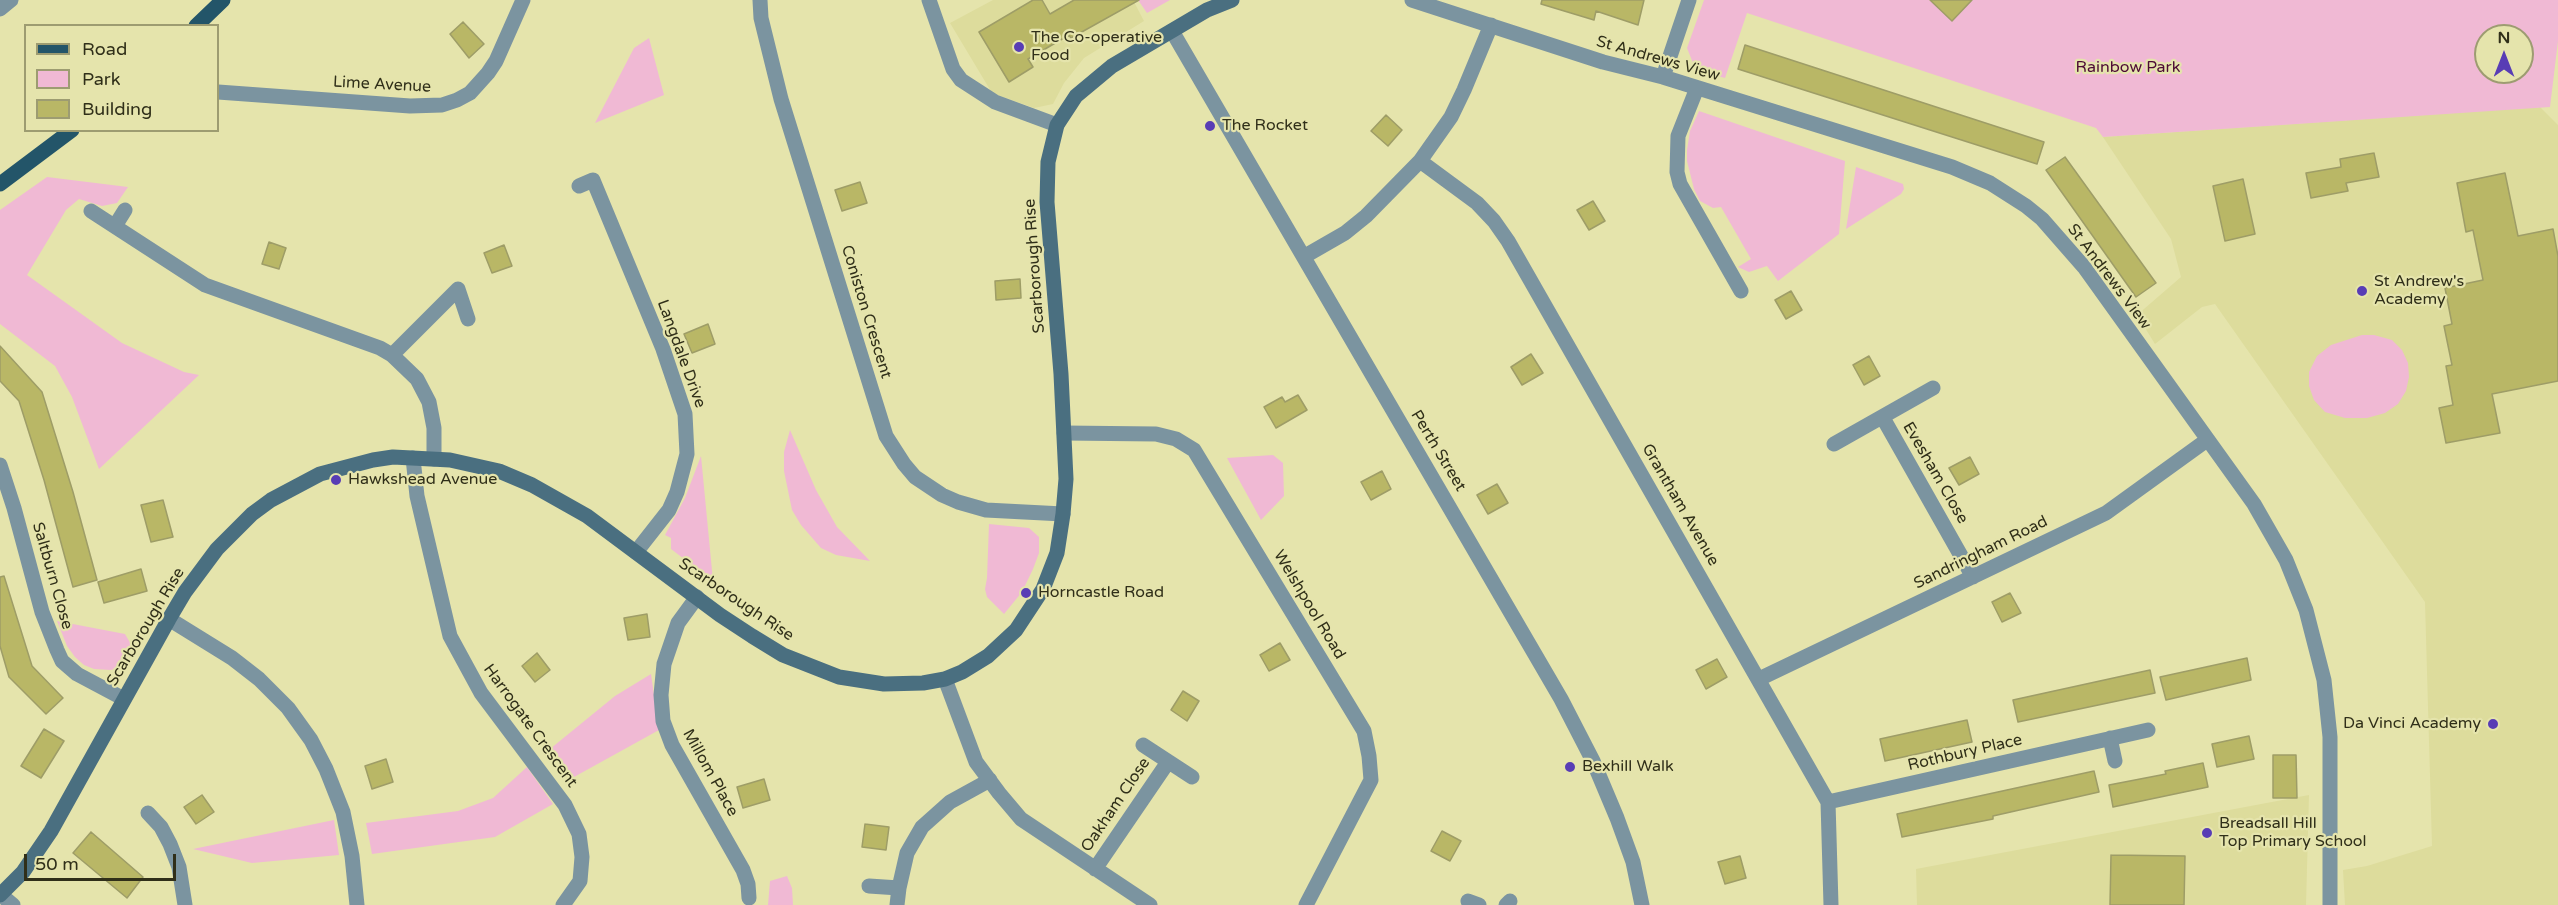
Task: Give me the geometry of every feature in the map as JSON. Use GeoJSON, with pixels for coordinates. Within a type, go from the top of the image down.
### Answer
{"type":"FeatureCollection","features":[{"type":"Feature","properties":{"kind":"main road"},"geometry":{"type":"LineString","coordinates":[[198,24],[223,0]]}},
{"type":"Feature","properties":{"kind":"main road"},"geometry":{"type":"LineString","coordinates":[[0,184],[69,132]]}},
{"type":"Feature","properties":{"kind":"street"},"geometry":{"type":"LineString","coordinates":[[0,9],[11,0]]}},
{"type":"Feature","properties":{"kind":"street","name":"Lime Avenue"},"geometry":{"type":"LineString","coordinates":[[219,92],[410,106],[449,103],[470,93],[488,73],[496,61],[523,0]]}},
{"type":"Feature","properties":{"kind":"street","name":"Coniston Crescent"},"geometry":{"type":"LineString","coordinates":[[760,0],[761,18],[781,99],[886,436],[915,477],[950,498],[986,510],[1064,514]]}},
{"type":"Feature","properties":{"kind":"street"},"geometry":{"type":"LineString","coordinates":[[929,0],[953,69],[961,80],[995,102],[1057,125]]}},
{"type":"Feature","properties":{"kind":"street","name":"Scarborough Rise"},"geometry":{"type":"LineString","coordinates":[[0,895],[22,872],[51,831],[169,619],[185,592],[217,549],[252,514],[271,500],[320,474],[373,460],[393,457],[434,459],[499,471],[532,485],[587,516],[720,615],[783,655],[839,677],[864,683],[905,685],[945,679],[976,665],[1016,630],[1035,604],[1053,567],[1064,514],[1066,479],[1064,433],[1047,202],[1048,162],[1057,125],[1076,96],[1112,66],[1207,10],[1232,0]]}},
{"type":"Feature","properties":{"kind":"street","name":"St Andrews View"},"geometry":{"type":"LineString","coordinates":[[1412,0],[1603,62],[1662,77],[1952,167],[1989,183],[2042,219],[2084,267],[2254,504],[2286,560],[2306,610],[2324,680],[2330,737],[2330,905]]}},
{"type":"Feature","properties":{"kind":"street"},"geometry":{"type":"LineString","coordinates":[[1662,77],[1689,0]]}},
{"type":"Feature","properties":{"kind":"street"},"geometry":{"type":"LineString","coordinates":[[1305,256],[1346,233],[1420,161],[1450,117],[1491,25]]}},
{"type":"Feature","properties":{"kind":"street","name":"Perth Street"},"geometry":{"type":"LineString","coordinates":[[1172,31],[1561,699],[1593,761],[1617,818],[1633,862],[1642,905]]}},
{"type":"Feature","properties":{"kind":"street"},"geometry":{"type":"LineString","coordinates":[[1696,88],[1678,136],[1677,172],[1680,184],[1741,291]]}},
{"type":"Feature","properties":{"kind":"street","name":"Grantham Avenue"},"geometry":{"type":"LineString","coordinates":[[1420,161],[1477,203],[1508,241],[1760,679],[1828,802],[1831,905]]}},
{"type":"Feature","properties":{"kind":"street","name":"Langdale Drive"},"geometry":{"type":"LineString","coordinates":[[579,186],[593,180],[663,349],[685,414],[687,454],[677,492],[669,510],[636,552]]}},
{"type":"Feature","properties":{"kind":"street"},"geometry":{"type":"LineString","coordinates":[[115,226],[124,210]]}},
{"type":"Feature","properties":{"kind":"street"},"geometry":{"type":"LineString","coordinates":[[91,211],[205,285],[235,298],[380,348],[392,355],[417,380],[429,402],[434,428],[434,459]]}},
{"type":"Feature","properties":{"kind":"street"},"geometry":{"type":"LineString","coordinates":[[392,355],[458,289],[468,319]]}},
{"type":"Feature","properties":{"kind":"street"},"geometry":{"type":"LineString","coordinates":[[1834,444],[1932,388]]}},
{"type":"Feature","properties":{"kind":"street","name":"Evesham Close"},"geometry":{"type":"LineString","coordinates":[[1883,418],[1973,577]]}},
{"type":"Feature","properties":{"kind":"street","name":"Welshpool Road"},"geometry":{"type":"LineString","coordinates":[[1064,433],[1156,434],[1176,439],[1194,450],[1364,731],[1370,756],[1371,780],[1306,905]]}},
{"type":"Feature","properties":{"kind":"street","name":"Sandringham Road"},"geometry":{"type":"LineString","coordinates":[[1760,679],[2106,513],[2207,440]]}},
{"type":"Feature","properties":{"kind":"street","name":"Harrogate Crescent"},"geometry":{"type":"LineString","coordinates":[[413,458],[417,496],[430,559],[450,636],[481,693],[565,805],[579,834],[582,857],[580,881],[563,905]]}},
{"type":"Feature","properties":{"kind":"street","name":"Saltburn Close"},"geometry":{"type":"LineString","coordinates":[[0,465],[42,612],[62,661],[77,674],[124,699]]}},
{"type":"Feature","properties":{"kind":"street","name":"Millom Place"},"geometry":{"type":"LineString","coordinates":[[697,597],[678,624],[664,664],[661,695],[663,721],[672,745],[743,870],[749,898]]}},
{"type":"Feature","properties":{"kind":"street"},"geometry":{"type":"LineString","coordinates":[[169,619],[232,658],[254,675],[288,708],[311,740],[326,769],[343,812],[352,856],[357,905]]}},
{"type":"Feature","properties":{"kind":"street"},"geometry":{"type":"LineString","coordinates":[[945,679],[976,762],[1021,819],[1150,905]]}},
{"type":"Feature","properties":{"kind":"street","name":"Rothbury Place"},"geometry":{"type":"LineString","coordinates":[[1828,802],[2148,730]]}},
{"type":"Feature","properties":{"kind":"street"},"geometry":{"type":"LineString","coordinates":[[2110,738],[2115,761]]}},
{"type":"Feature","properties":{"kind":"street","name":"Oakham Close"},"geometry":{"type":"LineString","coordinates":[[1143,746],[1191,777]]}},
{"type":"Feature","properties":{"kind":"street","name":"Oakham Close"},"geometry":{"type":"LineString","coordinates":[[1095,869],[1168,762]]}},
{"type":"Feature","properties":{"kind":"street"},"geometry":{"type":"LineString","coordinates":[[897,905],[898,888],[908,853],[922,827],[950,802],[990,780]]}},
{"type":"Feature","properties":{"kind":"street"},"geometry":{"type":"LineString","coordinates":[[148,813],[161,827],[170,844],[179,867],[185,892],[185,905]]}},
{"type":"Feature","properties":{"kind":"street"},"geometry":{"type":"LineString","coordinates":[[869,886],[898,888]]}},
{"type":"Feature","properties":{"kind":"street"},"geometry":{"type":"LineString","coordinates":[[0,895],[13,905]]}},
{"type":"Feature","properties":{"kind":"shaded area"},"geometry":{"type":"Polygon","coordinates":[[[993,0],[1133,0],[1144,21],[1084,58],[1064,83],[1053,104],[1034,108],[992,93],[950,23],[993,0]]]}},
{"type":"Feature","properties":{"kind":"shaded area","name":"St Andrew's Academy"},"geometry":{"type":"Polygon","coordinates":[[[2540,107],[2558,125],[2558,905],[2345,905],[2343,870],[2367,866],[2432,846],[2425,602],[2215,304],[2202,307],[2155,344],[2137,315],[2181,277],[2171,239],[2103,137],[2540,107]]]}},
{"type":"Feature","properties":{"kind":"shaded area","name":"Breadsall Hill Top Primary School"},"geometry":{"type":"Polygon","coordinates":[[[2309,795],[2306,905],[1917,905],[1916,869],[2309,795]]]}},
{"type":"Feature","properties":{"kind":"green space"},"geometry":{"type":"Polygon","coordinates":[[[1138,0],[1170,0],[1147,13],[1138,0]]]}},
{"type":"Feature","properties":{"kind":"green space","name":"Rainbow Park"},"geometry":{"type":"Polygon","coordinates":[[[1704,0],[2558,0],[2558,41],[2550,107],[2103,137],[2096,128],[1747,13],[1725,78],[1706,73],[1693,63],[1687,48],[1704,0]]]}},
{"type":"Feature","properties":{"kind":"green space"},"geometry":{"type":"Polygon","coordinates":[[[649,38],[664,95],[595,123],[634,48],[649,38]]]}},
{"type":"Feature","properties":{"kind":"green space"},"geometry":{"type":"Polygon","coordinates":[[[1699,111],[1845,161],[1839,234],[1778,281],[1767,266],[1749,272],[1738,267],[1751,259],[1721,207],[1713,208],[1700,201],[1694,189],[1687,161],[1687,150],[1690,131],[1699,111]]]}},
{"type":"Feature","properties":{"kind":"green space"},"geometry":{"type":"Polygon","coordinates":[[[1856,167],[1903,184],[1904,189],[1901,194],[1846,229],[1856,167]]]}},
{"type":"Feature","properties":{"kind":"green space"},"geometry":{"type":"Polygon","coordinates":[[[47,177],[128,187],[117,203],[102,206],[79,199],[66,210],[27,275],[122,343],[184,372],[199,375],[99,469],[72,397],[55,366],[0,324],[0,210],[47,177]]]}},
{"type":"Feature","properties":{"kind":"green space"},"geometry":{"type":"Polygon","coordinates":[[[2362,335],[2374,335],[2392,340],[2402,350],[2408,363],[2409,377],[2406,391],[2398,404],[2385,413],[2367,418],[2345,418],[2325,412],[2314,400],[2309,386],[2309,372],[2317,356],[2331,345],[2362,335]]]}},
{"type":"Feature","properties":{"kind":"green space"},"geometry":{"type":"Polygon","coordinates":[[[790,430],[816,490],[837,527],[870,561],[836,555],[821,548],[801,525],[792,510],[784,471],[784,452],[790,430]]]}},
{"type":"Feature","properties":{"kind":"green space"},"geometry":{"type":"Polygon","coordinates":[[[1273,455],[1283,463],[1284,496],[1261,520],[1227,458],[1273,455]]]}},
{"type":"Feature","properties":{"kind":"green space"},"geometry":{"type":"Polygon","coordinates":[[[701,456],[713,581],[671,549],[671,538],[665,535],[685,498],[701,456]]]}},
{"type":"Feature","properties":{"kind":"green space"},"geometry":{"type":"Polygon","coordinates":[[[989,524],[1029,528],[1039,537],[1039,553],[1033,569],[1022,592],[1004,614],[987,597],[985,589],[989,524]]]}},
{"type":"Feature","properties":{"kind":"green space"},"geometry":{"type":"Polygon","coordinates":[[[57,621],[125,634],[132,646],[125,665],[111,670],[94,669],[84,665],[67,646],[57,621]]]}},
{"type":"Feature","properties":{"kind":"green space"},"geometry":{"type":"Polygon","coordinates":[[[651,674],[659,730],[574,777],[550,749],[615,696],[651,674]]]}},
{"type":"Feature","properties":{"kind":"green space"},"geometry":{"type":"Polygon","coordinates":[[[527,767],[553,804],[495,837],[372,854],[366,823],[458,811],[493,798],[527,767]]]}},
{"type":"Feature","properties":{"kind":"green space"},"geometry":{"type":"Polygon","coordinates":[[[334,820],[339,855],[252,863],[193,849],[334,820]]]}},
{"type":"Feature","properties":{"kind":"green space"},"geometry":{"type":"Polygon","coordinates":[[[787,876],[792,888],[793,905],[768,905],[770,881],[787,876]]]}},
{"type":"Feature","properties":{"kind":"building","name":"The Co-operative Food"},"geometry":{"type":"Polygon","coordinates":[[[1033,0],[1042,0],[1050,14],[1074,0],[1139,0],[1071,38],[1069,35],[1028,59],[1033,67],[1009,82],[979,32],[1033,0]]]}},
{"type":"Feature","properties":{"kind":"building"},"geometry":{"type":"Polygon","coordinates":[[[1542,0],[1644,0],[1638,25],[1596,11],[1594,20],[1541,4],[1542,0]]]}},
{"type":"Feature","properties":{"kind":"building"},"geometry":{"type":"Polygon","coordinates":[[[1930,0],[1972,0],[1952,21],[1930,0]]]}},
{"type":"Feature","properties":{"kind":"building"},"geometry":{"type":"Polygon","coordinates":[[[463,22],[484,44],[469,58],[450,34],[463,22]]]}},
{"type":"Feature","properties":{"kind":"building"},"geometry":{"type":"Polygon","coordinates":[[[1745,45],[2044,142],[2037,164],[1738,69],[1745,45]]]}},
{"type":"Feature","properties":{"kind":"building"},"geometry":{"type":"Polygon","coordinates":[[[1386,115],[1402,130],[1388,146],[1371,131],[1386,115]]]}},
{"type":"Feature","properties":{"kind":"building"},"geometry":{"type":"Polygon","coordinates":[[[2374,153],[2379,177],[2346,183],[2348,191],[2311,198],[2306,173],[2341,167],[2340,159],[2374,153]]]}},
{"type":"Feature","properties":{"kind":"building"},"geometry":{"type":"Polygon","coordinates":[[[2065,157],[2156,283],[2136,297],[2046,170],[2065,157]]]}},
{"type":"Feature","properties":{"kind":"building"},"geometry":{"type":"Polygon","coordinates":[[[2505,173],[2518,236],[2553,229],[2558,256],[2558,381],[2492,394],[2500,433],[2446,443],[2439,408],[2453,405],[2446,366],[2452,365],[2444,326],[2452,324],[2445,288],[2483,280],[2473,230],[2466,232],[2457,183],[2505,173]]]}},
{"type":"Feature","properties":{"kind":"building"},"geometry":{"type":"Polygon","coordinates":[[[2243,179],[2255,234],[2225,241],[2213,186],[2243,179]]]}},
{"type":"Feature","properties":{"kind":"building"},"geometry":{"type":"Polygon","coordinates":[[[860,182],[867,203],[842,211],[835,190],[860,182]]]}},
{"type":"Feature","properties":{"kind":"building"},"geometry":{"type":"Polygon","coordinates":[[[1593,201],[1605,221],[1589,230],[1577,210],[1593,201]]]}},
{"type":"Feature","properties":{"kind":"building"},"geometry":{"type":"Polygon","coordinates":[[[269,242],[286,248],[279,269],[262,264],[269,242]]]}},
{"type":"Feature","properties":{"kind":"building"},"geometry":{"type":"Polygon","coordinates":[[[504,245],[512,266],[492,273],[484,253],[504,245]]]}},
{"type":"Feature","properties":{"kind":"building"},"geometry":{"type":"Polygon","coordinates":[[[1020,279],[1021,298],[996,300],[995,281],[1020,279]]]}},
{"type":"Feature","properties":{"kind":"building"},"geometry":{"type":"Polygon","coordinates":[[[1791,291],[1802,310],[1786,319],[1775,300],[1791,291]]]}},
{"type":"Feature","properties":{"kind":"building"},"geometry":{"type":"Polygon","coordinates":[[[708,324],[715,344],[692,353],[684,334],[708,324]]]}},
{"type":"Feature","properties":{"kind":"building"},"geometry":{"type":"Polygon","coordinates":[[[0,346],[42,392],[97,580],[73,587],[44,480],[19,401],[0,381],[0,346]]]}},
{"type":"Feature","properties":{"kind":"building"},"geometry":{"type":"Polygon","coordinates":[[[1531,354],[1543,373],[1522,385],[1511,367],[1531,354]]]}},
{"type":"Feature","properties":{"kind":"building"},"geometry":{"type":"Polygon","coordinates":[[[1869,356],[1880,376],[1864,385],[1853,365],[1869,356]]]}},
{"type":"Feature","properties":{"kind":"building"},"geometry":{"type":"Polygon","coordinates":[[[1298,395],[1307,410],[1276,428],[1264,407],[1282,397],[1285,402],[1298,395]]]}},
{"type":"Feature","properties":{"kind":"building"},"geometry":{"type":"Polygon","coordinates":[[[1970,457],[1979,474],[1959,485],[1949,468],[1970,457]]]}},
{"type":"Feature","properties":{"kind":"building"},"geometry":{"type":"Polygon","coordinates":[[[1382,471],[1391,489],[1371,500],[1361,482],[1382,471]]]}},
{"type":"Feature","properties":{"kind":"building"},"geometry":{"type":"Polygon","coordinates":[[[1497,484],[1508,503],[1488,514],[1477,495],[1497,484]]]}},
{"type":"Feature","properties":{"kind":"building"},"geometry":{"type":"Polygon","coordinates":[[[163,500],[173,537],[151,542],[141,505],[163,500]]]}},
{"type":"Feature","properties":{"kind":"building"},"geometry":{"type":"Polygon","coordinates":[[[141,569],[147,591],[104,603],[98,582],[141,569]]]}},
{"type":"Feature","properties":{"kind":"building"},"geometry":{"type":"Polygon","coordinates":[[[4,576],[32,666],[63,698],[46,714],[9,677],[0,646],[0,577],[4,576]]]}},
{"type":"Feature","properties":{"kind":"building"},"geometry":{"type":"Polygon","coordinates":[[[2010,593],[2021,613],[2002,622],[1992,602],[2010,593]]]}},
{"type":"Feature","properties":{"kind":"building"},"geometry":{"type":"Polygon","coordinates":[[[647,614],[650,637],[628,640],[624,618],[647,614]]]}},
{"type":"Feature","properties":{"kind":"building"},"geometry":{"type":"Polygon","coordinates":[[[1280,643],[1290,660],[1269,671],[1260,655],[1280,643]]]}},
{"type":"Feature","properties":{"kind":"building"},"geometry":{"type":"Polygon","coordinates":[[[537,653],[550,670],[535,682],[522,666],[537,653]]]}},
{"type":"Feature","properties":{"kind":"building"},"geometry":{"type":"Polygon","coordinates":[[[2247,658],[2251,680],[2166,700],[2160,677],[2247,658]]]}},
{"type":"Feature","properties":{"kind":"building"},"geometry":{"type":"Polygon","coordinates":[[[1717,659],[1727,677],[1706,689],[1696,670],[1717,659]]]}},
{"type":"Feature","properties":{"kind":"building"},"geometry":{"type":"Polygon","coordinates":[[[2150,670],[2155,693],[2018,722],[2013,700],[2150,670]]]}},
{"type":"Feature","properties":{"kind":"building"},"geometry":{"type":"Polygon","coordinates":[[[1183,691],[1199,701],[1187,721],[1171,710],[1183,691]]]}},
{"type":"Feature","properties":{"kind":"building"},"geometry":{"type":"Polygon","coordinates":[[[1967,720],[1972,742],[1885,761],[1880,739],[1967,720]]]}},
{"type":"Feature","properties":{"kind":"building"},"geometry":{"type":"Polygon","coordinates":[[[44,729],[64,741],[41,778],[21,766],[44,729]]]}},
{"type":"Feature","properties":{"kind":"building"},"geometry":{"type":"Polygon","coordinates":[[[2249,736],[2254,759],[2217,767],[2212,744],[2249,736]]]}},
{"type":"Feature","properties":{"kind":"building"},"geometry":{"type":"Polygon","coordinates":[[[2273,755],[2296,755],[2297,798],[2273,798],[2273,755]]]}},
{"type":"Feature","properties":{"kind":"building"},"geometry":{"type":"Polygon","coordinates":[[[386,759],[393,782],[372,789],[365,766],[386,759]]]}},
{"type":"Feature","properties":{"kind":"building"},"geometry":{"type":"Polygon","coordinates":[[[2203,763],[2208,787],[2113,807],[2109,785],[2166,774],[2165,771],[2203,763]]]}},
{"type":"Feature","properties":{"kind":"building"},"geometry":{"type":"Polygon","coordinates":[[[2094,771],[2099,792],[1993,816],[1993,819],[1902,837],[1897,814],[2094,771]]]}},
{"type":"Feature","properties":{"kind":"building"},"geometry":{"type":"Polygon","coordinates":[[[764,779],[770,800],[743,808],[737,787],[764,779]]]}},
{"type":"Feature","properties":{"kind":"building"},"geometry":{"type":"Polygon","coordinates":[[[202,795],[214,812],[196,824],[184,807],[202,795]]]}},
{"type":"Feature","properties":{"kind":"building"},"geometry":{"type":"Polygon","coordinates":[[[865,824],[889,827],[886,850],[862,847],[865,824]]]}},
{"type":"Feature","properties":{"kind":"building"},"geometry":{"type":"Polygon","coordinates":[[[1442,831],[1461,841],[1450,861],[1431,851],[1442,831]]]}},
{"type":"Feature","properties":{"kind":"building"},"geometry":{"type":"Polygon","coordinates":[[[91,832],[143,877],[127,898],[73,853],[91,832]]]}},
{"type":"Feature","properties":{"kind":"building"},"geometry":{"type":"Polygon","coordinates":[[[2111,855],[2185,856],[2184,905],[2110,905],[2111,855]]]}},
{"type":"Feature","properties":{"kind":"building"},"geometry":{"type":"Polygon","coordinates":[[[1740,856],[1746,878],[1725,884],[1718,862],[1740,856]]]}},
{"type":"Feature","properties":{"kind":"place","name":"The Co-operative Food"},"geometry":{"type":"Point","coordinates":[1019,47]}},
{"type":"Feature","properties":{"kind":"place","name":"The Rocket"},"geometry":{"type":"Point","coordinates":[1210,126]}},
{"type":"Feature","properties":{"kind":"place","name":"St Andrew's Academy"},"geometry":{"type":"Point","coordinates":[2362,291]}},
{"type":"Feature","properties":{"kind":"place","name":"Hawkshead Avenue"},"geometry":{"type":"Point","coordinates":[336,480]}},
{"type":"Feature","properties":{"kind":"place","name":"Horncastle Road"},"geometry":{"type":"Point","coordinates":[1026,593]}},
{"type":"Feature","properties":{"kind":"place","name":"Da Vinci Academy"},"geometry":{"type":"Point","coordinates":[2493,724]}},
{"type":"Feature","properties":{"kind":"place","name":"Bexhill Walk"},"geometry":{"type":"Point","coordinates":[1570,767]}},
{"type":"Feature","properties":{"kind":"place","name":"Breadsall Hill Top Primary School"},"geometry":{"type":"Point","coordinates":[2207,833]}}]}
